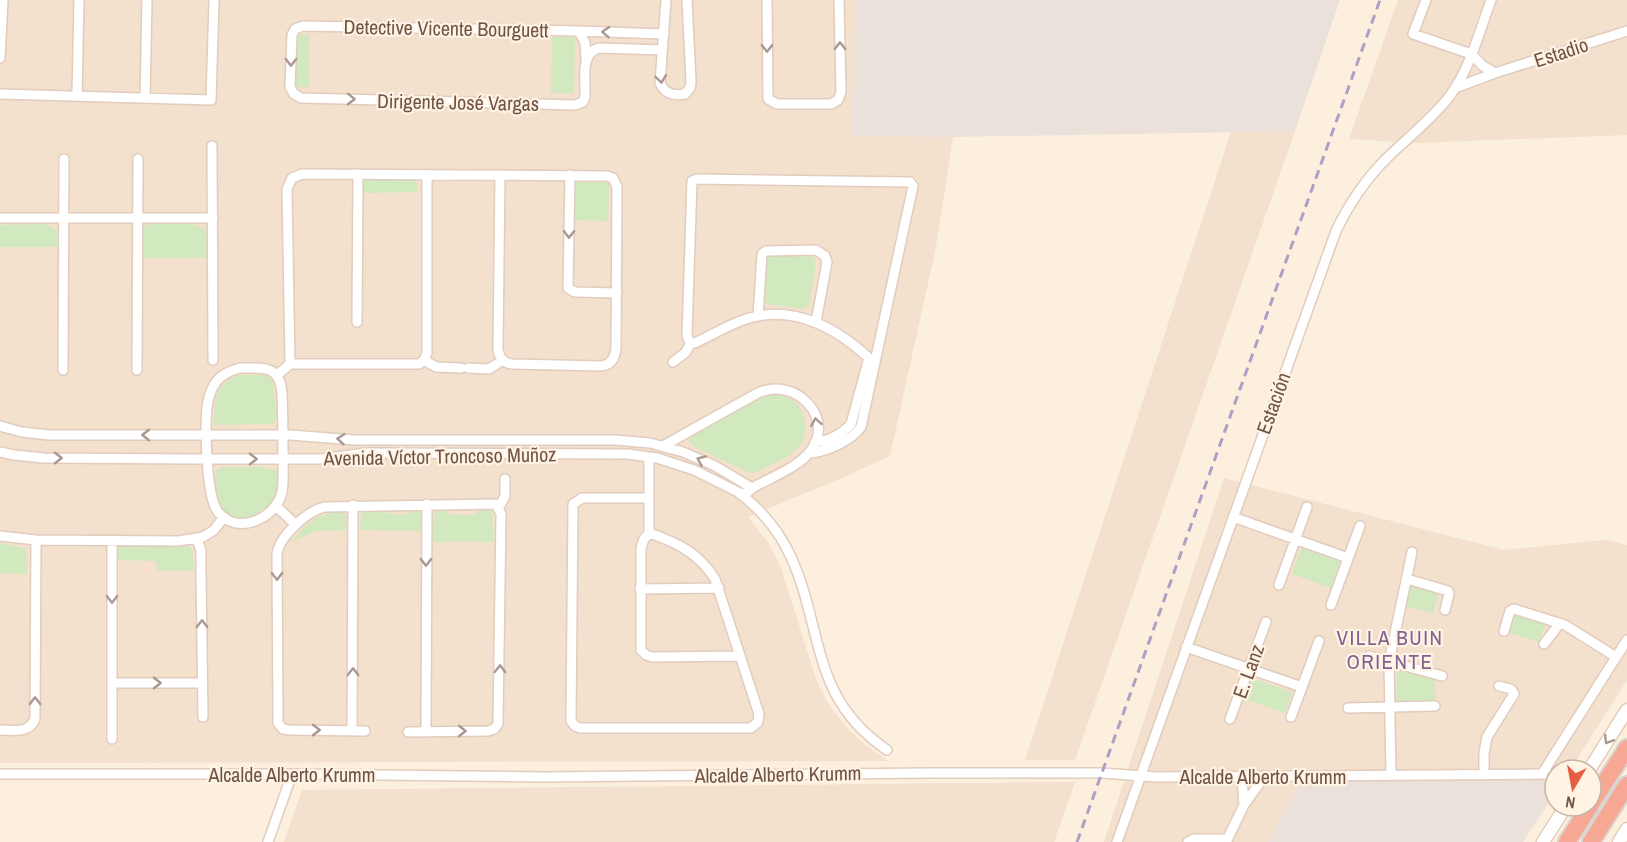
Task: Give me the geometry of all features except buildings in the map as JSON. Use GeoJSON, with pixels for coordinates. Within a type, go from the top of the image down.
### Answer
{"type":"FeatureCollection","features":[{"type":"Feature","properties":{"kind":"highway"},"geometry":{"type":"LineString","coordinates":[[1603,786],[1627,748]]}},
{"type":"Feature","properties":{"kind":"highway"},"geometry":{"type":"LineString","coordinates":[[1591,842],[1627,785]]}},
{"type":"Feature","properties":{"kind":"highway"},"geometry":{"type":"LineString","coordinates":[[1567,842],[1583,818]]}},
{"type":"Feature","properties":{"kind":"main road"},"geometry":{"type":"LineString","coordinates":[[1597,758],[1627,710]]}},
{"type":"Feature","properties":{"kind":"main road"},"geometry":{"type":"LineString","coordinates":[[1543,842],[1558,818]]}},
{"type":"Feature","properties":{"kind":"main road"},"geometry":{"type":"LineString","coordinates":[[1619,842],[1627,829]]}},
{"type":"Feature","properties":{"kind":"street"},"geometry":{"type":"LineString","coordinates":[[0,58],[3,0]]}},
{"type":"Feature","properties":{"kind":"street"},"geometry":{"type":"LineString","coordinates":[[77,96],[79,0]]}},
{"type":"Feature","properties":{"kind":"street"},"geometry":{"type":"LineString","coordinates":[[145,98],[147,0]]}},
{"type":"Feature","properties":{"kind":"street"},"geometry":{"type":"LineString","coordinates":[[0,94],[211,100],[214,0]]}},
{"type":"Feature","properties":{"kind":"street"},"geometry":{"type":"LineString","coordinates":[[666,0],[660,71],[661,86],[671,94],[684,94],[690,88],[687,0]]}},
{"type":"Feature","properties":{"kind":"street"},"geometry":{"type":"LineString","coordinates":[[767,0],[768,96],[770,101],[777,104],[831,104],[838,100],[841,92],[839,0]]}},
{"type":"Feature","properties":{"kind":"street"},"geometry":{"type":"LineString","coordinates":[[1426,0],[1413,34],[1471,54],[1483,66],[1495,73]]}},
{"type":"Feature","properties":{"kind":"street","name":"Estación"},"geometry":{"type":"LineString","coordinates":[[1117,842],[1323,265],[1342,219],[1361,188],[1378,168],[1441,106],[1455,88],[1471,54],[1491,0]]}},
{"type":"Feature","properties":{"kind":"street","name":"Detective Vicente Bourguett"},"geometry":{"type":"LineString","coordinates":[[294,94],[290,87],[291,39],[293,32],[300,27],[579,30],[664,34]]}},
{"type":"Feature","properties":{"kind":"street","name":"Dirigente José Vargas"},"geometry":{"type":"LineString","coordinates":[[294,94],[301,98],[575,105],[583,102],[585,97],[585,44],[579,30]]}},
{"type":"Feature","properties":{"kind":"street","name":"Estadio"},"geometry":{"type":"LineString","coordinates":[[1455,88],[1627,31]]}},
{"type":"Feature","properties":{"kind":"street","name":"Dirigente José Vargas"},"geometry":{"type":"LineString","coordinates":[[586,62],[591,51],[600,48],[662,50]]}},
{"type":"Feature","properties":{"kind":"street"},"geometry":{"type":"LineString","coordinates":[[212,146],[213,360]]}},
{"type":"Feature","properties":{"kind":"street"},"geometry":{"type":"LineString","coordinates":[[63,369],[64,159]]}},
{"type":"Feature","properties":{"kind":"street"},"geometry":{"type":"LineString","coordinates":[[137,370],[138,159]]}},
{"type":"Feature","properties":{"kind":"street"},"geometry":{"type":"LineString","coordinates":[[290,364],[288,185],[292,178],[302,174],[358,174],[427,175],[500,175],[608,176],[615,180],[617,184],[616,354],[608,364],[601,366],[512,364],[503,360],[498,350],[500,175]]}},
{"type":"Feature","properties":{"kind":"street"},"geometry":{"type":"LineString","coordinates":[[357,322],[358,174]]}},
{"type":"Feature","properties":{"kind":"street"},"geometry":{"type":"LineString","coordinates":[[277,375],[290,364],[419,364],[424,360],[427,353],[427,175]]}},
{"type":"Feature","properties":{"kind":"street"},"geometry":{"type":"LineString","coordinates":[[570,176],[568,288],[575,292],[617,293]]}},
{"type":"Feature","properties":{"kind":"street"},"geometry":{"type":"LineString","coordinates":[[691,343],[687,335],[690,185],[694,179],[909,181],[913,186],[872,361],[861,427],[855,435],[827,449],[809,453]]}},
{"type":"Feature","properties":{"kind":"street"},"geometry":{"type":"LineString","coordinates":[[0,218],[213,218]]}},
{"type":"Feature","properties":{"kind":"street"},"geometry":{"type":"LineString","coordinates":[[758,316],[762,254],[766,250],[816,250],[825,256],[827,262],[816,322]]}},
{"type":"Feature","properties":{"kind":"street"},"geometry":{"type":"LineString","coordinates":[[691,343],[758,316],[790,316],[816,322],[843,336],[872,361]]}},
{"type":"Feature","properties":{"kind":"street"},"geometry":{"type":"LineString","coordinates":[[673,362],[685,353],[691,343]]}},
{"type":"Feature","properties":{"kind":"street"},"geometry":{"type":"LineString","coordinates":[[424,360],[436,367],[489,369],[503,360]]}},
{"type":"Feature","properties":{"kind":"street"},"geometry":{"type":"LineString","coordinates":[[815,442],[824,441],[845,430],[851,424],[872,361]]}},
{"type":"Feature","properties":{"kind":"street"},"geometry":{"type":"LineString","coordinates":[[240,368],[268,369],[277,375],[282,387],[282,492],[276,506],[265,518],[242,523],[224,518],[212,501],[207,435],[207,406],[211,392],[219,378],[240,368]]}},
{"type":"Feature","properties":{"kind":"street"},"geometry":{"type":"LineString","coordinates":[[663,447],[766,390],[778,388],[798,394],[813,410],[818,425],[815,442],[809,453],[748,492],[739,493]]}},
{"type":"Feature","properties":{"kind":"street","name":"Avenida Víctor Troncoso Muñoz"},"geometry":{"type":"LineString","coordinates":[[0,426],[22,432],[49,435],[283,435],[354,440],[634,441],[663,447],[715,466],[752,488]]}},
{"type":"Feature","properties":{"kind":"street"},"geometry":{"type":"LineString","coordinates":[[596,440],[601,446],[597,453]]}},
{"type":"Feature","properties":{"kind":"street","name":"Avenida Víctor Troncoso Muñoz"},"geometry":{"type":"LineString","coordinates":[[0,452],[44,458],[208,459],[321,459],[366,453],[597,453],[649,457],[694,470],[739,493],[771,523],[790,556],[799,579],[820,660],[837,698],[862,730],[886,750]]}},
{"type":"Feature","properties":{"kind":"street"},"geometry":{"type":"LineString","coordinates":[[649,457],[649,533],[641,548],[640,646],[646,655],[652,657],[739,656]]}},
{"type":"Feature","properties":{"kind":"street"},"geometry":{"type":"LineString","coordinates":[[499,507],[505,496],[505,479]]}},
{"type":"Feature","properties":{"kind":"street"},"geometry":{"type":"LineString","coordinates":[[649,498],[582,498],[573,504],[570,717],[573,724],[580,728],[751,728],[758,722],[759,714],[719,588],[710,570],[694,554],[677,544],[649,533]]}},
{"type":"Feature","properties":{"kind":"street"},"geometry":{"type":"LineString","coordinates":[[365,731],[286,730],[279,725],[277,720],[277,549],[280,542],[311,512],[319,508],[353,505],[492,503],[499,507],[501,514],[499,721],[494,729],[488,731],[408,732]]}},
{"type":"Feature","properties":{"kind":"street"},"geometry":{"type":"LineString","coordinates":[[426,504],[426,731]]}},
{"type":"Feature","properties":{"kind":"street"},"geometry":{"type":"LineString","coordinates":[[352,730],[353,505]]}},
{"type":"Feature","properties":{"kind":"street"},"geometry":{"type":"LineString","coordinates":[[276,506],[297,525]]}},
{"type":"Feature","properties":{"kind":"street"},"geometry":{"type":"LineString","coordinates":[[1279,585],[1307,507]]}},
{"type":"Feature","properties":{"kind":"street"},"geometry":{"type":"LineString","coordinates":[[1233,517],[1348,558]]}},
{"type":"Feature","properties":{"kind":"street"},"geometry":{"type":"LineString","coordinates":[[0,536],[36,540],[178,541],[197,539],[214,530],[224,518]]}},
{"type":"Feature","properties":{"kind":"street"},"geometry":{"type":"LineString","coordinates":[[1331,605],[1360,526]]}},
{"type":"Feature","properties":{"kind":"street"},"geometry":{"type":"LineString","coordinates":[[197,539],[201,551],[203,717]]}},
{"type":"Feature","properties":{"kind":"street"},"geometry":{"type":"LineString","coordinates":[[0,730],[26,729],[32,726],[35,719],[36,540]]}},
{"type":"Feature","properties":{"kind":"street"},"geometry":{"type":"LineString","coordinates":[[112,540],[112,739]]}},
{"type":"Feature","properties":{"kind":"street"},"geometry":{"type":"LineString","coordinates":[[1391,775],[1389,662],[1412,552]]}},
{"type":"Feature","properties":{"kind":"street"},"geometry":{"type":"LineString","coordinates":[[1407,579],[1448,591],[1445,610]]}},
{"type":"Feature","properties":{"kind":"street"},"geometry":{"type":"LineString","coordinates":[[640,589],[719,588]]}},
{"type":"Feature","properties":{"kind":"street"},"geometry":{"type":"LineString","coordinates":[[1504,631],[1512,609],[1560,623],[1616,657]]}},
{"type":"Feature","properties":{"kind":"street","name":"E. Lanz"},"geometry":{"type":"LineString","coordinates":[[1230,719],[1266,622]]}},
{"type":"Feature","properties":{"kind":"street"},"geometry":{"type":"LineString","coordinates":[[1544,644],[1560,623]]}},
{"type":"Feature","properties":{"kind":"street"},"geometry":{"type":"LineString","coordinates":[[1542,774],[1627,640]]}},
{"type":"Feature","properties":{"kind":"street"},"geometry":{"type":"LineString","coordinates":[[1291,717],[1319,641]]}},
{"type":"Feature","properties":{"kind":"street"},"geometry":{"type":"LineString","coordinates":[[1186,647],[1302,687]]}},
{"type":"Feature","properties":{"kind":"street"},"geometry":{"type":"LineString","coordinates":[[1369,656],[1442,676]]}},
{"type":"Feature","properties":{"kind":"street"},"geometry":{"type":"LineString","coordinates":[[112,683],[202,683]]}},
{"type":"Feature","properties":{"kind":"street"},"geometry":{"type":"LineString","coordinates":[[1484,775],[1487,737],[1514,694],[1511,690],[1499,686]]}},
{"type":"Feature","properties":{"kind":"street"},"geometry":{"type":"LineString","coordinates":[[1348,708],[1435,706]]}},
{"type":"Feature","properties":{"kind":"street","name":"Alcalde Alberto Krumm"},"geometry":{"type":"LineString","coordinates":[[0,774],[544,777],[1102,773],[1156,777],[1264,777],[1542,774]]}},
{"type":"Feature","properties":{"kind":"street"},"geometry":{"type":"LineString","coordinates":[[268,842],[292,774]]}},
{"type":"Feature","properties":{"kind":"street"},"geometry":{"type":"LineString","coordinates":[[1242,777],[1244,805]]}},
{"type":"Feature","properties":{"kind":"street"},"geometry":{"type":"LineString","coordinates":[[1188,842],[1194,839],[1227,840],[1244,805],[1264,777]]}},
{"type":"Feature","properties":{"kind":"shaded area"},"geometry":{"type":"Polygon","coordinates":[[[0,0],[856,0],[851,136],[953,137],[936,247],[890,456],[748,517],[768,542],[780,565],[817,682],[829,705],[847,728],[864,744],[888,761],[0,763],[0,0]]]}},
{"type":"Feature","properties":{"kind":"shaded area"},"geometry":{"type":"Polygon","coordinates":[[[856,0],[1340,0],[1295,131],[953,137],[851,136],[856,0]]]}},
{"type":"Feature","properties":{"kind":"shaded area"},"geometry":{"type":"Polygon","coordinates":[[[1398,0],[1627,0],[1627,135],[1416,143],[1349,139],[1398,0]]]}},
{"type":"Feature","properties":{"kind":"shaded area"},"geometry":{"type":"Polygon","coordinates":[[[1295,131],[1075,760],[1025,760],[1231,132],[1295,131]]]}},
{"type":"Feature","properties":{"kind":"shaded area"},"geometry":{"type":"Polygon","coordinates":[[[1224,478],[1504,550],[1604,540],[1627,545],[1627,680],[1578,758],[1543,758],[1543,781],[1302,780],[1268,842],[1104,842],[1224,478]]]}},
{"type":"Feature","properties":{"kind":"shaded area"},"geometry":{"type":"Polygon","coordinates":[[[1302,780],[1543,781],[1543,811],[1523,842],[1268,842],[1302,780]]]}},
{"type":"Feature","properties":{"kind":"shaded area"},"geometry":{"type":"Polygon","coordinates":[[[1075,782],[1054,842],[284,842],[302,790],[1075,782]]]}},
{"type":"Feature","properties":{"kind":"green space"},"geometry":{"type":"Polygon","coordinates":[[[297,34],[310,35],[309,87],[296,87],[297,34]]]}},
{"type":"Feature","properties":{"kind":"green space"},"geometry":{"type":"Polygon","coordinates":[[[552,37],[575,37],[574,93],[551,93],[552,37]]]}},
{"type":"Feature","properties":{"kind":"green space"},"geometry":{"type":"Polygon","coordinates":[[[416,179],[417,192],[363,193],[363,180],[416,179]]]}},
{"type":"Feature","properties":{"kind":"green space"},"geometry":{"type":"Polygon","coordinates":[[[575,179],[604,180],[609,185],[608,221],[574,220],[575,179]]]}},
{"type":"Feature","properties":{"kind":"green space"},"geometry":{"type":"Polygon","coordinates":[[[41,224],[51,226],[57,231],[57,247],[0,247],[0,225],[41,224]]]}},
{"type":"Feature","properties":{"kind":"green space"},"geometry":{"type":"Polygon","coordinates":[[[187,224],[206,230],[207,258],[144,258],[143,229],[145,225],[187,224]]]}},
{"type":"Feature","properties":{"kind":"green space"},"geometry":{"type":"Polygon","coordinates":[[[769,254],[812,255],[816,263],[810,302],[805,309],[766,304],[762,298],[764,258],[769,254]]]}},
{"type":"Feature","properties":{"kind":"green space"},"geometry":{"type":"Polygon","coordinates":[[[238,375],[270,377],[273,382],[277,418],[273,424],[214,425],[217,395],[224,384],[238,375]]]}},
{"type":"Feature","properties":{"kind":"green space"},"geometry":{"type":"Polygon","coordinates":[[[773,394],[786,397],[798,405],[806,427],[802,443],[783,459],[754,473],[747,472],[693,446],[689,441],[689,437],[694,433],[761,397],[773,394]]]}},
{"type":"Feature","properties":{"kind":"green space"},"geometry":{"type":"Polygon","coordinates":[[[222,467],[262,467],[277,471],[276,493],[270,505],[250,517],[235,518],[229,515],[220,506],[216,491],[216,470],[222,467]]]}},
{"type":"Feature","properties":{"kind":"green space"},"geometry":{"type":"Polygon","coordinates":[[[416,510],[421,514],[421,531],[360,530],[361,514],[367,511],[400,515],[416,510]]]}},
{"type":"Feature","properties":{"kind":"green space"},"geometry":{"type":"Polygon","coordinates":[[[446,510],[449,514],[476,515],[477,510],[492,510],[494,542],[432,542],[434,514],[446,510]]]}},
{"type":"Feature","properties":{"kind":"green space"},"geometry":{"type":"Polygon","coordinates":[[[336,512],[343,513],[346,517],[346,530],[316,531],[291,542],[316,519],[336,512]]]}},
{"type":"Feature","properties":{"kind":"green space"},"geometry":{"type":"Polygon","coordinates":[[[0,543],[26,548],[27,574],[0,574],[0,543]]]}},
{"type":"Feature","properties":{"kind":"green space"},"geometry":{"type":"Polygon","coordinates":[[[121,545],[187,546],[192,549],[194,571],[158,571],[156,561],[117,560],[117,548],[121,545]]]}},
{"type":"Feature","properties":{"kind":"green space"},"geometry":{"type":"Polygon","coordinates":[[[1301,548],[1340,561],[1331,588],[1292,574],[1301,548]]]}},
{"type":"Feature","properties":{"kind":"green space"},"geometry":{"type":"Polygon","coordinates":[[[1411,584],[1439,592],[1433,613],[1405,606],[1411,584]]]}},
{"type":"Feature","properties":{"kind":"green space"},"geometry":{"type":"Polygon","coordinates":[[[1514,615],[1545,624],[1539,642],[1508,632],[1514,615]]]}},
{"type":"Feature","properties":{"kind":"green space"},"geometry":{"type":"Polygon","coordinates":[[[1397,668],[1435,679],[1436,701],[1396,702],[1397,668]]]}},
{"type":"Feature","properties":{"kind":"green space"},"geometry":{"type":"Polygon","coordinates":[[[1251,678],[1292,692],[1285,713],[1244,699],[1251,678]]]}},
{"type":"Feature","properties":{"kind":"railway"},"geometry":{"type":"LineString","coordinates":[[1077,842],[1380,0]]}},
{"type":"Feature","properties":{"kind":"district","name":"VILLA BUIN ORIENTE"},"geometry":{"type":"Point","coordinates":[1390,649]}}]}
